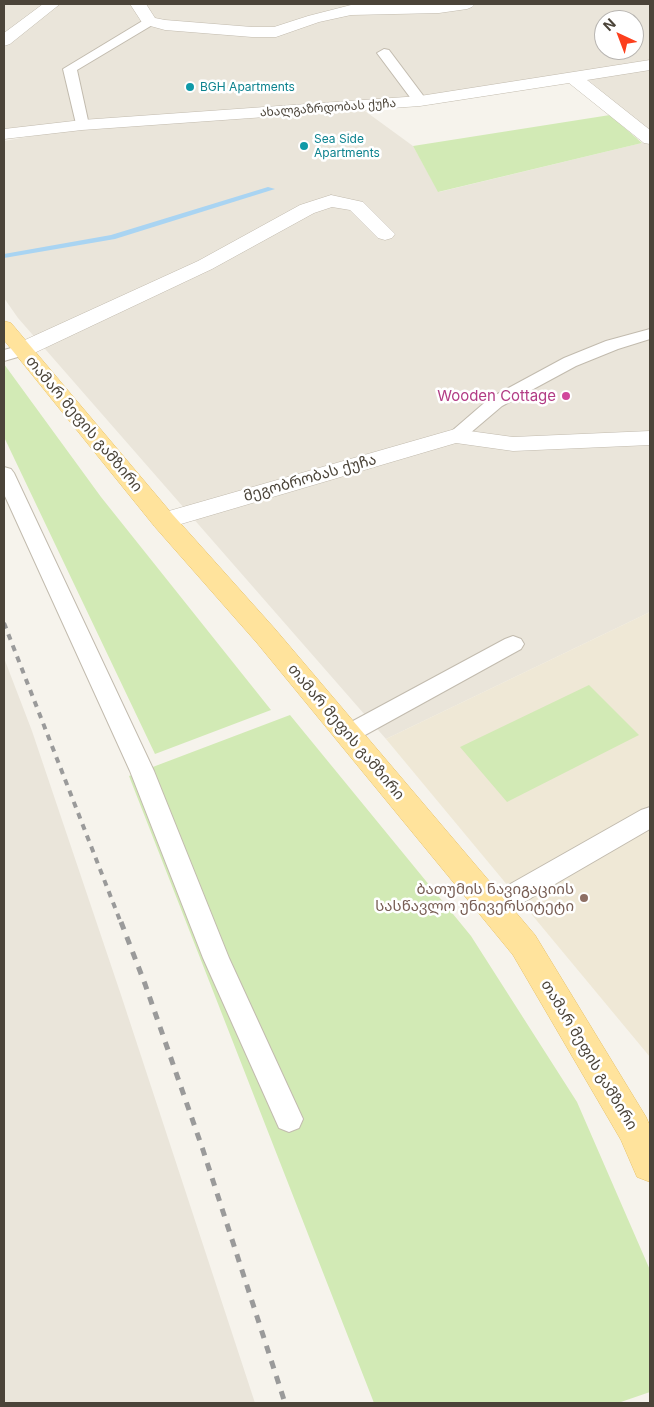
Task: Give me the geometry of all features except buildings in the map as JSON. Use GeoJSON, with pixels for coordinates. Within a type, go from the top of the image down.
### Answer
{"type":"FeatureCollection","features":[{"type":"Feature","properties":{"kind":"main road","name":"თამარ მეფის გამზირი"},"geometry":{"type":"LineString","coordinates":[[4,327],[13,353],[266,636],[491,908],[524,945],[634,1129],[650,1165]]}},
{"type":"Feature","properties":{"kind":"street"},"geometry":{"type":"LineString","coordinates":[[4,41],[52,4]]}},
{"type":"Feature","properties":{"kind":"street"},"geometry":{"type":"LineString","coordinates":[[138,4],[149,21],[165,26],[252,32],[276,32],[314,18],[351,10],[439,8],[468,4]]}},
{"type":"Feature","properties":{"kind":"street","name":"ახალგაზრდობას ქუჩა"},"geometry":{"type":"LineString","coordinates":[[4,134],[82,125],[420,101],[650,65]]}},
{"type":"Feature","properties":{"kind":"street"},"geometry":{"type":"LineString","coordinates":[[574,78],[650,139]]}},
{"type":"Feature","properties":{"kind":"street"},"geometry":{"type":"LineString","coordinates":[[13,353],[205,265],[307,209],[331,201],[356,206],[386,234]]}},
{"type":"Feature","properties":{"kind":"street","name":"მეგობრობას ქუჩა"},"geometry":{"type":"LineString","coordinates":[[164,521],[455,436],[513,444],[650,438]]}},
{"type":"Feature","properties":{"kind":"lane"},"geometry":{"type":"LineString","coordinates":[[82,125],[70,68],[149,21]]}},
{"type":"Feature","properties":{"kind":"lane"},"geometry":{"type":"LineString","coordinates":[[384,53],[420,101]]}},
{"type":"Feature","properties":{"kind":"lane","name":"მეგობრობას ქუჩა"},"geometry":{"type":"LineString","coordinates":[[455,436],[496,402],[570,362],[612,345],[650,334]]}},
{"type":"Feature","properties":{"kind":"lane"},"geometry":{"type":"LineString","coordinates":[[4,473],[142,771],[216,958],[288,1118]]}},
{"type":"Feature","properties":{"kind":"lane"},"geometry":{"type":"LineString","coordinates":[[348,734],[513,644]]}},
{"type":"Feature","properties":{"kind":"lane"},"geometry":{"type":"LineString","coordinates":[[491,908],[650,817]]}},
{"type":"Feature","properties":{"kind":"shaded area"},"geometry":{"type":"Polygon","coordinates":[[[4,4],[650,4],[650,60],[390,103],[11,128],[4,131],[4,4]]]}},
{"type":"Feature","properties":{"kind":"shaded area"},"geometry":{"type":"Polygon","coordinates":[[[650,68],[650,133],[587,79],[650,68]]]}},
{"type":"Feature","properties":{"kind":"shaded area"},"geometry":{"type":"Polygon","coordinates":[[[365,111],[413,146],[439,192],[650,141],[650,612],[386,739],[18,318],[4,298],[4,141],[73,129],[365,111]]]}},
{"type":"Feature","properties":{"kind":"shaded area","name":"ბათუმის ნავიგაციის სასწავლო უნივერსიტეტი"},"geometry":{"type":"Polygon","coordinates":[[[650,612],[650,1057],[386,739],[650,612]]]}},
{"type":"Feature","properties":{"kind":"shaded area"},"geometry":{"type":"Polygon","coordinates":[[[4,658],[32,731],[121,995],[255,1403],[4,1403],[4,658]]]}},
{"type":"Feature","properties":{"kind":"green space"},"geometry":{"type":"Polygon","coordinates":[[[610,115],[642,143],[438,192],[413,146],[610,115]]]}},
{"type":"Feature","properties":{"kind":"green space"},"geometry":{"type":"Polygon","coordinates":[[[4,364],[101,497],[271,710],[155,754],[4,437],[4,364]]]}},
{"type":"Feature","properties":{"kind":"green space"},"geometry":{"type":"Polygon","coordinates":[[[589,685],[639,735],[507,802],[460,747],[589,685]]]}},
{"type":"Feature","properties":{"kind":"green space"},"geometry":{"type":"Polygon","coordinates":[[[290,715],[471,936],[577,1102],[650,1270],[650,1392],[618,1403],[374,1403],[129,776],[290,715]]]}},
{"type":"Feature","properties":{"kind":"waterway"},"geometry":{"type":"LineString","coordinates":[[4,256],[112,237],[271,189]]}},
{"type":"Feature","properties":{"kind":"railway"},"geometry":{"type":"LineString","coordinates":[[4,623],[121,923]]}},
{"type":"Feature","properties":{"kind":"railway"},"geometry":{"type":"LineString","coordinates":[[121,922],[145,984],[203,1150],[285,1403]]}},
{"type":"Feature","properties":{"kind":"place","name":"BGH Apartments"},"geometry":{"type":"Point","coordinates":[190,87]}},
{"type":"Feature","properties":{"kind":"place","name":"Sea Side Apartments"},"geometry":{"type":"Point","coordinates":[304,146]}},
{"type":"Feature","properties":{"kind":"place","name":"Wooden Cottage"},"geometry":{"type":"Point","coordinates":[566,396]}},
{"type":"Feature","properties":{"kind":"place","name":"ბათუმის ნავიგაციის სასწავლო უნივერსიტეტი"},"geometry":{"type":"Point","coordinates":[584,898]}}]}
